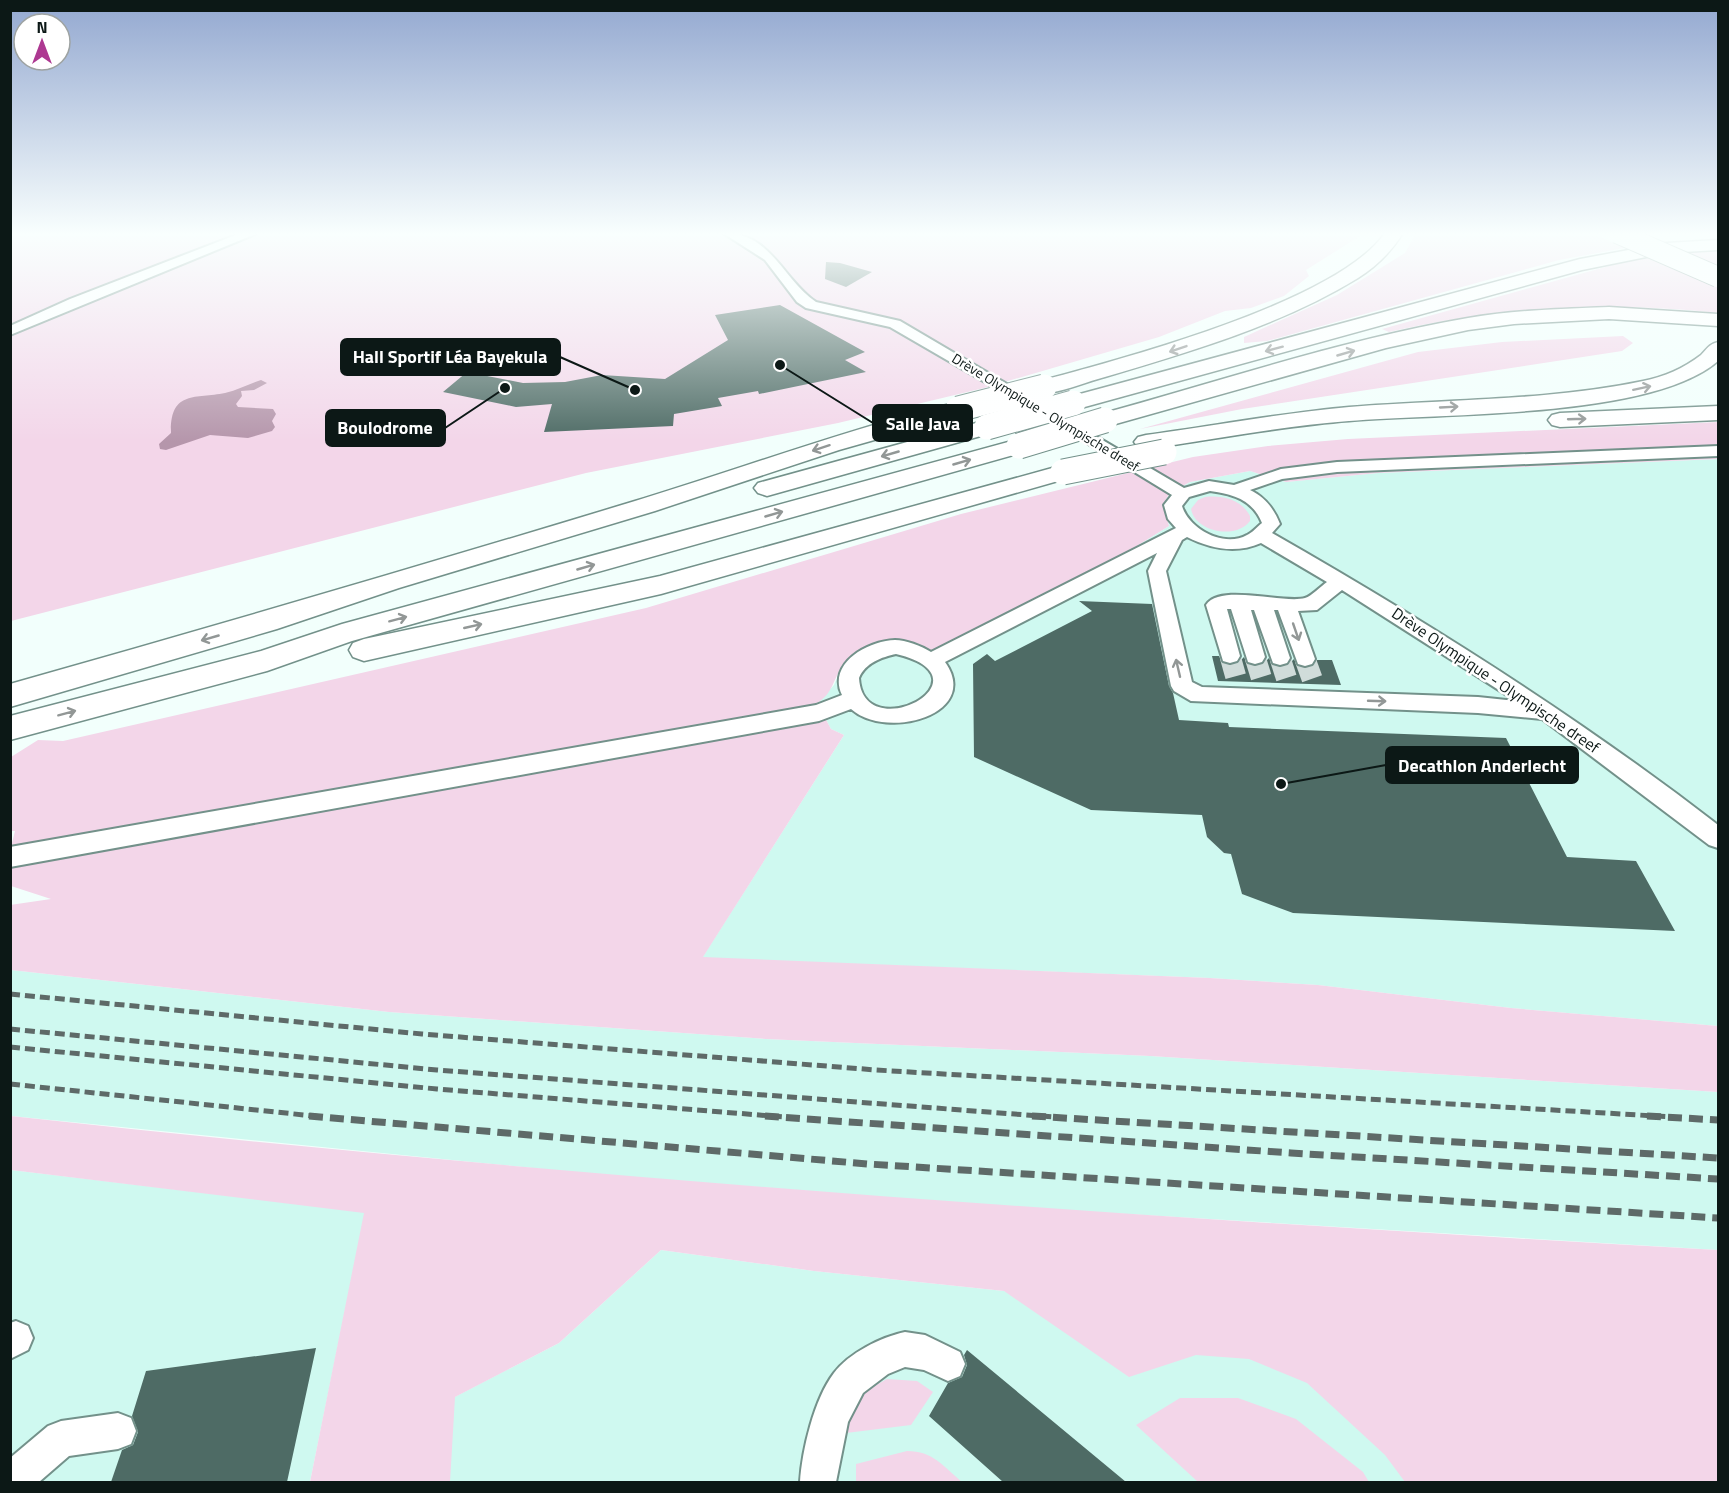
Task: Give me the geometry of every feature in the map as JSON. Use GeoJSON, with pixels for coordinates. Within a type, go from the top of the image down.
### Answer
{"type":"FeatureCollection","features":[{"type":"Feature","properties":{"kind":"highway"},"geometry":{"type":"LineString","coordinates":[[10,696],[267,622],[389,582],[646,506],[830,445],[1044,387],[1207,339],[1290,303]]}},
{"type":"Feature","properties":{"kind":"highway"},"geometry":{"type":"LineString","coordinates":[[267,622],[390,593],[1442,303]]}},
{"type":"Feature","properties":{"kind":"highway"},"geometry":{"type":"LineString","coordinates":[[10,728],[267,660],[342,634],[1382,343],[1468,324],[1514,318],[1609,313],[1719,320]]}},
{"type":"Feature","properties":{"kind":"highway"},"geometry":{"type":"LineString","coordinates":[[267,660],[313,661],[503,619],[918,498],[1155,447],[1347,414],[1544,402],[1612,394],[1652,386],[1687,374],[1710,358],[1719,348]]}},
{"type":"Feature","properties":{"kind":"highway"},"geometry":{"type":"LineString","coordinates":[[1155,447],[1313,432],[1719,413]]}},
{"type":"Feature","properties":{"kind":"street"},"geometry":{"type":"LineString","coordinates":[[10,331],[76,303]]}},
{"type":"Feature","properties":{"kind":"street","name":"Drève Olympique - Olympische dreef"},"geometry":{"type":"LineString","coordinates":[[808,303],[895,324],[1181,493]]}},
{"type":"Feature","properties":{"kind":"street"},"geometry":{"type":"LineString","coordinates":[[1236,490],[1252,481],[1275,474],[1377,465],[1719,451]]}},
{"type":"Feature","properties":{"kind":"street"},"geometry":{"type":"LineString","coordinates":[[932,660],[1180,535],[1227,543],[1251,542],[1263,536],[1271,524],[1267,511],[1260,502],[1236,490],[1209,486],[1181,493],[1174,501],[1172,510],[1180,535],[1156,571],[1182,686],[1199,695],[1239,689],[1316,692],[1512,708],[1520,711],[1547,711]]}},
{"type":"Feature","properties":{"kind":"street","name":"Drève Olympique - Olympische dreef"},"geometry":{"type":"LineString","coordinates":[[1263,536],[1342,580],[1467,656],[1713,827]]}},
{"type":"Feature","properties":{"kind":"street"},"geometry":{"type":"LineString","coordinates":[[1230,656],[1216,605],[1223,602],[1239,602],[1310,605],[1342,580]]}},
{"type":"Feature","properties":{"kind":"street"},"geometry":{"type":"LineString","coordinates":[[1239,602],[1255,657]]}},
{"type":"Feature","properties":{"kind":"street"},"geometry":{"type":"LineString","coordinates":[[1262,603],[1280,658]]}},
{"type":"Feature","properties":{"kind":"street"},"geometry":{"type":"LineString","coordinates":[[1286,604],[1305,659]]}},
{"type":"Feature","properties":{"kind":"street"},"geometry":{"type":"LineString","coordinates":[[896,647],[916,651],[932,660],[943,676],[941,694],[927,709],[908,716],[887,716],[860,705],[854,699],[848,685],[850,670],[861,658],[877,650],[896,647]]}},
{"type":"Feature","properties":{"kind":"street"},"geometry":{"type":"LineString","coordinates":[[11,857],[819,713],[854,699]]}},
{"type":"Feature","properties":{"kind":"street"},"geometry":{"type":"LineString","coordinates":[[818,1482],[823,1449],[844,1387],[877,1360],[905,1348],[927,1351],[948,1364]]}},
{"type":"Feature","properties":{"kind":"street"},"geometry":{"type":"LineString","coordinates":[[11,1482],[61,1439],[118,1431]]}},
{"type":"Feature","properties":{"kind":"shaded area"},"geometry":{"type":"Polygon","coordinates":[[[11,303],[1266,303],[1251,308],[1225,311],[1159,337],[984,388],[838,423],[586,473],[11,621],[11,303]]]}},
{"type":"Feature","properties":{"kind":"shaded area"},"geometry":{"type":"Polygon","coordinates":[[[1320,303],[1405,303],[1267,341],[1244,343],[1244,337],[1320,303]]]}},
{"type":"Feature","properties":{"kind":"shaded area"},"geometry":{"type":"Polygon","coordinates":[[[1477,303],[1718,303],[1718,313],[1635,307],[1594,307],[1471,317],[1389,332],[1382,329],[1477,303]]]}},
{"type":"Feature","properties":{"kind":"shaded area"},"geometry":{"type":"Polygon","coordinates":[[[1623,336],[1633,343],[1622,351],[1242,409],[1140,429],[1418,352],[1502,342],[1623,336]]]}},
{"type":"Feature","properties":{"kind":"shaded area"},"geometry":{"type":"Polygon","coordinates":[[[261,380],[267,383],[254,390],[241,391],[242,396],[236,404],[238,407],[273,409],[276,414],[272,421],[275,427],[272,431],[248,438],[210,435],[166,450],[160,449],[159,444],[171,433],[175,409],[180,403],[194,397],[230,392],[261,380]]]}},
{"type":"Feature","properties":{"kind":"shaded area"},"geometry":{"type":"Polygon","coordinates":[[[1718,422],[1718,459],[1378,473],[1286,482],[1250,471],[1190,482],[1170,493],[1163,504],[1169,526],[1127,552],[934,651],[898,644],[873,645],[862,649],[852,655],[843,665],[830,691],[817,703],[831,729],[844,735],[703,957],[1210,978],[1318,985],[1511,1008],[1718,1026],[1718,1092],[1150,1056],[766,1039],[389,1012],[11,970],[10,905],[51,899],[11,886],[11,847],[15,831],[11,831],[11,757],[38,740],[63,741],[646,608],[961,514],[1193,457],[1268,446],[1348,439],[1718,422]]]}},
{"type":"Feature","properties":{"kind":"shaded area"},"geometry":{"type":"Polygon","coordinates":[[[1718,459],[1718,1026],[1511,1008],[1318,985],[1210,978],[702,958],[844,735],[831,729],[817,703],[834,685],[843,664],[861,649],[885,643],[908,644],[934,651],[1127,552],[1169,526],[1163,504],[1170,493],[1190,482],[1250,471],[1286,482],[1378,473],[1718,459]]]}},
{"type":"Feature","properties":{"kind":"shaded area"},"geometry":{"type":"Polygon","coordinates":[[[1205,497],[1218,497],[1236,502],[1246,510],[1250,521],[1244,527],[1226,532],[1208,528],[1194,517],[1191,509],[1198,500],[1205,497]]]}},
{"type":"Feature","properties":{"kind":"shaded area"},"geometry":{"type":"Polygon","coordinates":[[[11,970],[389,1012],[766,1039],[1150,1056],[1718,1092],[1718,1250],[997,1206],[582,1173],[11,1116],[11,970]]]}},
{"type":"Feature","properties":{"kind":"shaded area"},"geometry":{"type":"Polygon","coordinates":[[[11,1116],[437,1159],[863,1195],[1718,1250],[1718,1482],[1405,1482],[1385,1455],[1307,1383],[1249,1359],[1196,1355],[1129,1377],[1004,1291],[814,1271],[661,1250],[559,1343],[455,1397],[450,1482],[310,1482],[364,1213],[11,1170],[11,1116]]]}},
{"type":"Feature","properties":{"kind":"shaded area"},"geometry":{"type":"Polygon","coordinates":[[[11,1170],[365,1212],[310,1482],[11,1482],[11,1170]]]}},
{"type":"Feature","properties":{"kind":"shaded area"},"geometry":{"type":"Polygon","coordinates":[[[661,1250],[814,1271],[1004,1291],[1718,1482],[408,1482],[418,1416],[559,1343],[661,1250]]]}},
{"type":"Feature","properties":{"kind":"shaded area"},"geometry":{"type":"Polygon","coordinates":[[[887,1379],[917,1381],[933,1392],[911,1425],[838,1434],[856,1396],[887,1379]]]}},
{"type":"Feature","properties":{"kind":"shaded area"},"geometry":{"type":"Polygon","coordinates":[[[1180,1398],[1238,1398],[1296,1419],[1363,1472],[1369,1482],[1198,1482],[1136,1425],[1180,1398]]]}},
{"type":"Feature","properties":{"kind":"shaded area"},"geometry":{"type":"Polygon","coordinates":[[[907,1451],[931,1457],[962,1482],[856,1482],[856,1464],[907,1451]]]}},
{"type":"Feature","properties":{"kind":"building"},"geometry":{"type":"Polygon","coordinates":[[[780,305],[865,352],[845,360],[866,372],[759,394],[758,391],[718,398],[722,406],[674,414],[673,426],[544,432],[552,404],[516,407],[443,392],[467,372],[523,383],[565,382],[602,375],[665,379],[728,340],[715,315],[780,305]]]}},
{"type":"Feature","properties":{"kind":"building"},"geometry":{"type":"Polygon","coordinates":[[[1079,601],[1152,604],[1169,686],[1173,693],[1179,720],[1228,723],[1229,727],[1506,738],[1567,857],[1636,861],[1675,931],[1293,913],[1242,894],[1231,854],[1224,853],[1207,837],[1202,815],[1091,810],[974,757],[973,664],[987,654],[995,661],[1092,611],[1079,601]]]}},
{"type":"Feature","properties":{"kind":"building"},"geometry":{"type":"Polygon","coordinates":[[[1212,656],[1219,656],[1222,663],[1229,665],[1238,663],[1244,657],[1247,664],[1254,666],[1263,664],[1269,658],[1272,665],[1279,667],[1288,665],[1294,659],[1297,666],[1304,668],[1313,666],[1317,660],[1332,660],[1341,685],[1218,681],[1212,656]]]}},
{"type":"Feature","properties":{"kind":"building"},"geometry":{"type":"Polygon","coordinates":[[[316,1348],[287,1482],[111,1482],[122,1450],[133,1445],[138,1432],[132,1416],[146,1371],[316,1348]]]}},
{"type":"Feature","properties":{"kind":"building"},"geometry":{"type":"Polygon","coordinates":[[[967,1350],[1126,1482],[1003,1482],[929,1416],[948,1383],[962,1377],[967,1365],[964,1355],[967,1350]]]}},
{"type":"Feature","properties":{"kind":"tunnel"},"geometry":{"type":"LineString","coordinates":[[1230,656],[1237,681]]}},
{"type":"Feature","properties":{"kind":"tunnel"},"geometry":{"type":"LineString","coordinates":[[1255,657],[1263,683]]}},
{"type":"Feature","properties":{"kind":"tunnel"},"geometry":{"type":"LineString","coordinates":[[1280,658],[1288,683]]}},
{"type":"Feature","properties":{"kind":"tunnel"},"geometry":{"type":"LineString","coordinates":[[1305,659],[1314,684]]}},
{"type":"Feature","properties":{"kind":"railway"},"geometry":{"type":"LineString","coordinates":[[10,994],[422,1034],[876,1070],[1672,1117]]}},
{"type":"Feature","properties":{"kind":"railway"},"geometry":{"type":"LineString","coordinates":[[10,1029],[437,1070],[1053,1117]]}},
{"type":"Feature","properties":{"kind":"railway"},"geometry":{"type":"LineString","coordinates":[[10,1047],[437,1089],[784,1117]]}},
{"type":"Feature","properties":{"kind":"railway"},"geometry":{"type":"LineString","coordinates":[[10,1084],[323,1117]]}},
{"type":"Feature","properties":{"kind":"railway"},"geometry":{"type":"LineString","coordinates":[[309,1116],[868,1164],[1718,1218]]}},
{"type":"Feature","properties":{"kind":"railway"},"geometry":{"type":"LineString","coordinates":[[765,1116],[1291,1153],[1718,1179]]}},
{"type":"Feature","properties":{"kind":"railway"},"geometry":{"type":"LineString","coordinates":[[1032,1116],[1718,1158]]}},
{"type":"Feature","properties":{"kind":"railway"},"geometry":{"type":"LineString","coordinates":[[1647,1116],[1718,1120]]}},
{"type":"Feature","properties":{"kind":"place","name":"Salle Java"},"geometry":{"type":"Point","coordinates":[780,365]}},
{"type":"Feature","properties":{"kind":"place","name":"Boulodrome"},"geometry":{"type":"Point","coordinates":[505,388]}},
{"type":"Feature","properties":{"kind":"place","name":"Hall Sportif Léa Bayekula"},"geometry":{"type":"Point","coordinates":[635,390]}},
{"type":"Feature","properties":{"kind":"place","name":"Decathlon Anderlecht"},"geometry":{"type":"Point","coordinates":[1281,784]}}]}
